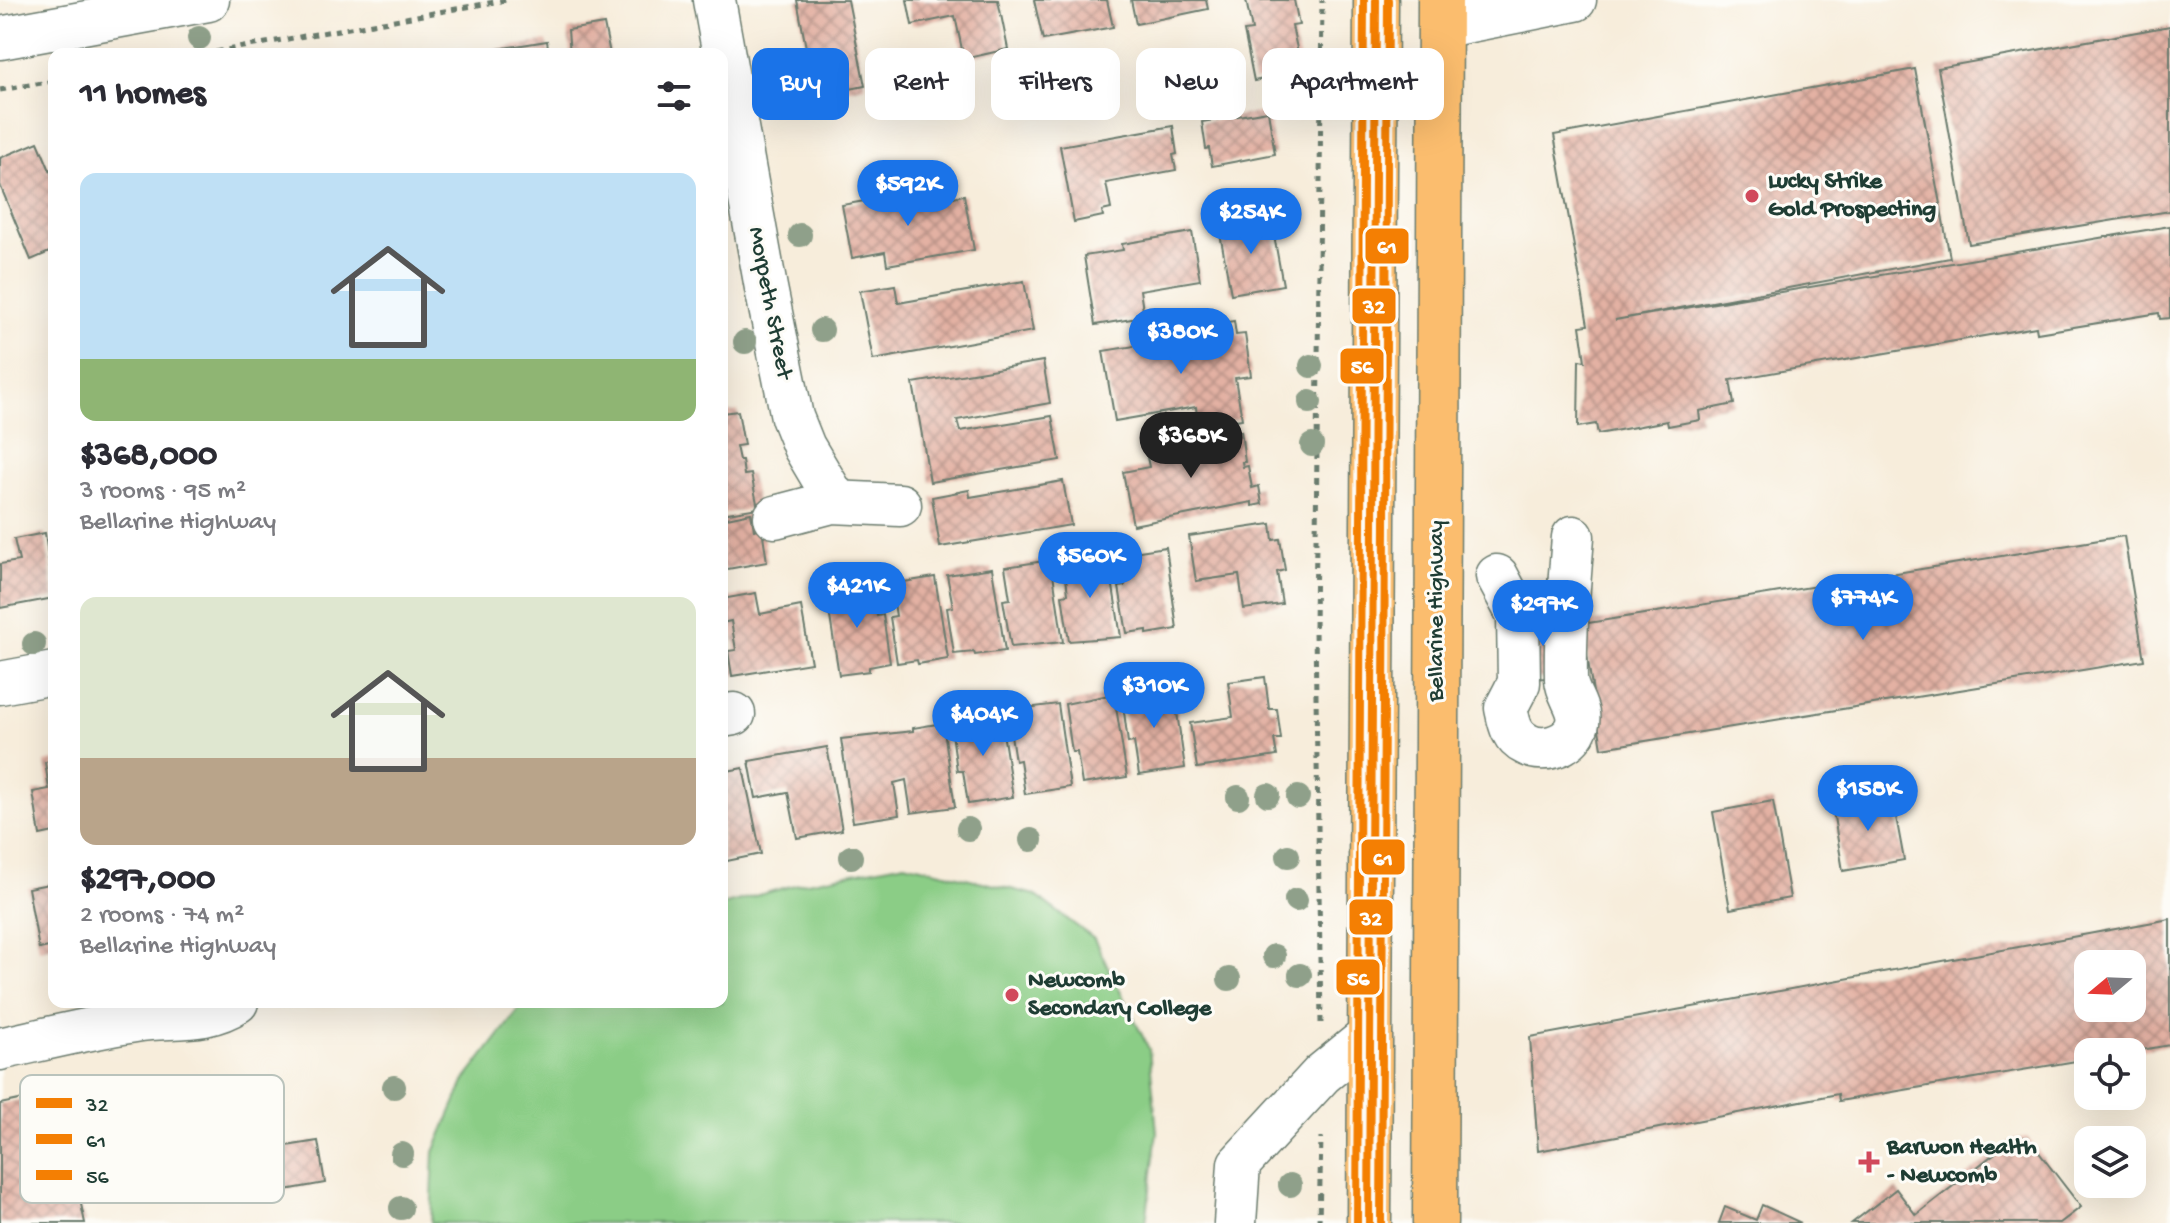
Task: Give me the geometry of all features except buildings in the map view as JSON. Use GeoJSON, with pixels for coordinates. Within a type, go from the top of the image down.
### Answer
{"type":"FeatureCollection","features":[{"type":"Feature","properties":{"kind":"highway"},"geometry":{"type":"LineString","coordinates":[[1369,1223],[1376,0]]}},
{"type":"Feature","properties":{"kind":"highway","name":"Bellarine Highway"},"geometry":{"type":"LineString","coordinates":[[1435,1223],[1440,14]]}},
{"type":"Feature","properties":{"kind":"street"},"geometry":{"type":"LineString","coordinates":[[0,38],[208,0]]}},
{"type":"Feature","properties":{"kind":"street","name":"Morpeth Street"},"geometry":{"type":"LineString","coordinates":[[714,0],[723,48]]}},
{"type":"Feature","properties":{"kind":"street"},"geometry":{"type":"LineString","coordinates":[[1440,14],[1575,0]]}},
{"type":"Feature","properties":{"kind":"street","name":"Morpeth Street"},"geometry":{"type":"LineString","coordinates":[[728,78],[792,417],[804,447],[836,501]]}},
{"type":"Feature","properties":{"kind":"street"},"geometry":{"type":"LineString","coordinates":[[775,517],[836,501],[900,505]]}},
{"type":"Feature","properties":{"kind":"street"},"geometry":{"type":"LineString","coordinates":[[1497,576],[1518,615],[1519,683],[1506,708],[1511,731],[1525,744],[1543,749],[1562,744],[1574,731],[1579,714],[1566,684],[1566,611],[1573,537]]}},
{"type":"Feature","properties":{"kind":"street"},"geometry":{"type":"LineString","coordinates":[[0,683],[48,674]]}},
{"type":"Feature","properties":{"kind":"street"},"geometry":{"type":"LineString","coordinates":[[0,1049],[130,1021],[201,1017],[226,1008]]}},
{"type":"Feature","properties":{"kind":"street"},"geometry":{"type":"LineString","coordinates":[[1235,1223],[1239,1164],[1322,1074],[1370,1035]]}},
{"type":"Feature","properties":{"kind":"path"},"geometry":{"type":"LineString","coordinates":[[238,48],[506,0]]}},
{"type":"Feature","properties":{"kind":"path"},"geometry":{"type":"LineString","coordinates":[[1319,1223],[1322,1074],[1315,630],[1322,0]]}},
{"type":"Feature","properties":{"kind":"path"},"geometry":{"type":"LineString","coordinates":[[0,90],[48,82]]}},
{"type":"Feature","properties":{"kind":"green space"},"geometry":{"type":"Polygon","coordinates":[[[905,863],[1035,895],[1094,939],[1149,1049],[1157,1132],[1146,1223],[431,1223],[434,1152],[465,1080],[520,1008],[728,1008],[728,903],[802,883],[905,863]]]}},
{"type":"Feature","properties":{"kind":"transit line","name":"56"},"geometry":{"type":"LineString","coordinates":[[1357,1223],[1364,0]]}},
{"type":"Feature","properties":{"kind":"transit line","name":"32"},"geometry":{"type":"LineString","coordinates":[[1369,1223],[1376,0]]}},
{"type":"Feature","properties":{"kind":"transit line","name":"61"},"geometry":{"type":"LineString","coordinates":[[1381,1223],[1388,0]]}},
{"type":"Feature","properties":{"kind":"place","name":"Lucky Strike Gold Prospecting"},"geometry":{"type":"Point","coordinates":[1752,196]}},
{"type":"Feature","properties":{"kind":"place","name":"Newcomb Secondary College"},"geometry":{"type":"Point","coordinates":[1012,995]}},
{"type":"Feature","properties":{"kind":"place","name":"Barwon Health - Newcomb"},"geometry":{"type":"Point","coordinates":[1869,1162]}}]}
